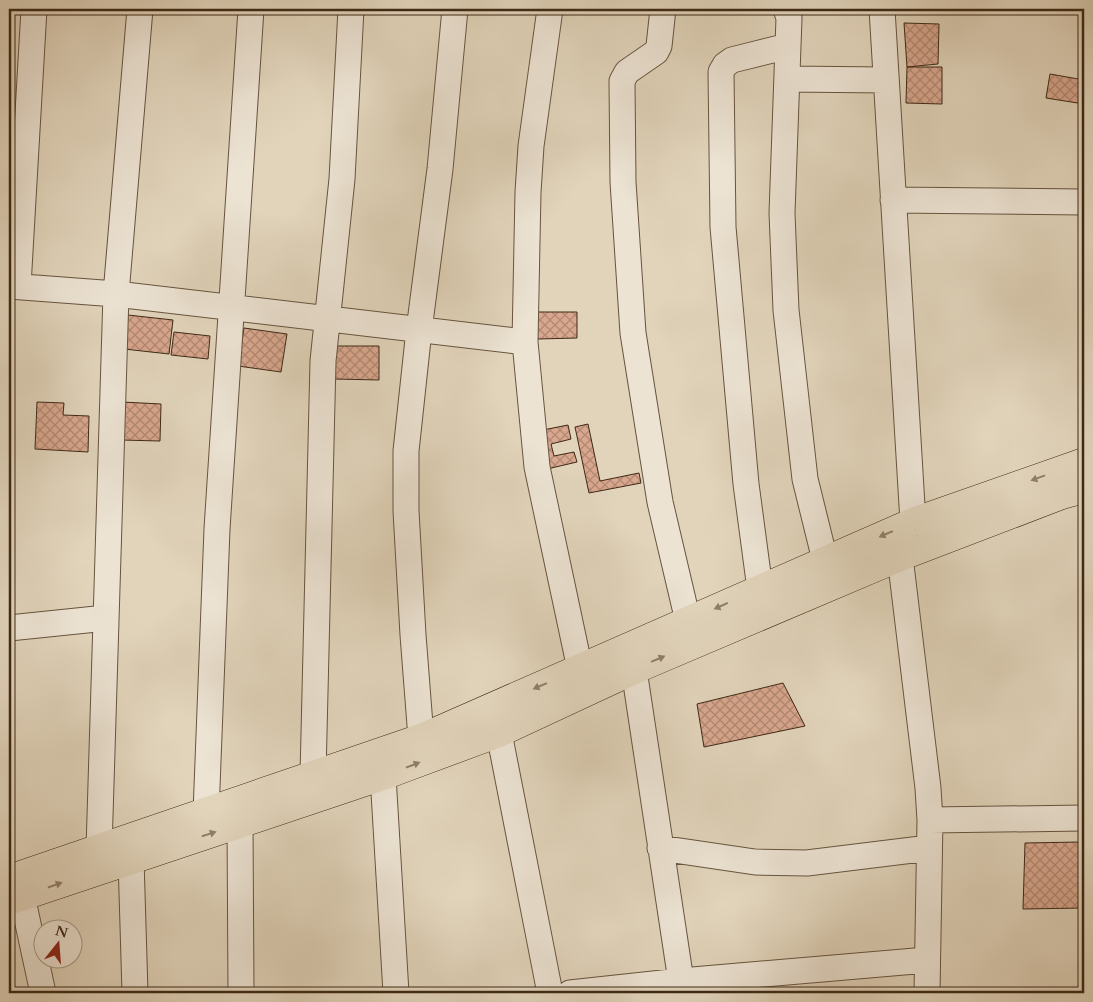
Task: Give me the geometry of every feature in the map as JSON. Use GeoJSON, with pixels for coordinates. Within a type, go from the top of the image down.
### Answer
{"type":"FeatureCollection","features":[{"type":"Feature","properties":{"kind":"main road"},"geometry":{"type":"LineString","coordinates":[[13,892],[99,848],[206,813],[315,787],[384,776],[499,733],[631,659],[688,620],[913,522],[1084,462]]}},
{"type":"Feature","properties":{"kind":"main road"},"geometry":{"type":"LineString","coordinates":[[13,892],[131,859],[240,824],[421,738],[580,669],[631,659],[1062,495],[1084,489]]}},
{"type":"Feature","properties":{"kind":"street"},"geometry":{"type":"LineString","coordinates":[[34,9],[13,286],[116,294],[525,342]]}},
{"type":"Feature","properties":{"kind":"street"},"geometry":{"type":"LineString","coordinates":[[99,848],[116,294],[140,9]]}},
{"type":"Feature","properties":{"kind":"street"},"geometry":{"type":"LineString","coordinates":[[206,813],[216,529],[251,9]]}},
{"type":"Feature","properties":{"kind":"street"},"geometry":{"type":"LineString","coordinates":[[315,787],[323,362],[342,179],[351,9]]}},
{"type":"Feature","properties":{"kind":"street"},"geometry":{"type":"LineString","coordinates":[[421,738],[406,510],[406,451],[419,330],[440,169],[455,9]]}},
{"type":"Feature","properties":{"kind":"street"},"geometry":{"type":"LineString","coordinates":[[550,9],[531,146],[528,192],[525,342],[537,467],[580,669]]}},
{"type":"Feature","properties":{"kind":"street"},"geometry":{"type":"LineString","coordinates":[[663,9],[659,46],[656,52],[627,72],[622,81],[624,182],[633,333],[660,502],[688,620]]}},
{"type":"Feature","properties":{"kind":"street"},"geometry":{"type":"LineString","coordinates":[[786,9],[789,18],[782,213],[786,310],[805,480],[825,560]]}},
{"type":"Feature","properties":{"kind":"street"},"geometry":{"type":"LineString","coordinates":[[882,9],[913,522]]}},
{"type":"Feature","properties":{"kind":"street"},"geometry":{"type":"LineString","coordinates":[[760,589],[746,484],[723,227],[721,72],[725,64],[732,60],[788,46]]}},
{"type":"Feature","properties":{"kind":"street"},"geometry":{"type":"LineString","coordinates":[[787,79],[886,80]]}},
{"type":"Feature","properties":{"kind":"street"},"geometry":{"type":"LineString","coordinates":[[893,200],[1084,202]]}},
{"type":"Feature","properties":{"kind":"street"},"geometry":{"type":"LineString","coordinates":[[900,557],[928,788],[930,820],[927,993]]}},
{"type":"Feature","properties":{"kind":"street"},"geometry":{"type":"LineString","coordinates":[[9,628],[106,618]]}},
{"type":"Feature","properties":{"kind":"street"},"geometry":{"type":"LineString","coordinates":[[631,659],[681,981]]}},
{"type":"Feature","properties":{"kind":"street"},"geometry":{"type":"LineString","coordinates":[[499,733],[550,993]]}},
{"type":"Feature","properties":{"kind":"street"},"geometry":{"type":"LineString","coordinates":[[384,776],[396,993]]}},
{"type":"Feature","properties":{"kind":"street"},"geometry":{"type":"LineString","coordinates":[[930,820],[1084,818]]}},
{"type":"Feature","properties":{"kind":"street"},"geometry":{"type":"LineString","coordinates":[[240,824],[240,993]]}},
{"type":"Feature","properties":{"kind":"street"},"geometry":{"type":"LineString","coordinates":[[660,848],[755,862],[798,862],[929,848]]}},
{"type":"Feature","properties":{"kind":"street"},"geometry":{"type":"LineString","coordinates":[[131,859],[135,993]]}},
{"type":"Feature","properties":{"kind":"street"},"geometry":{"type":"LineString","coordinates":[[13,892],[43,993]]}},
{"type":"Feature","properties":{"kind":"street"},"geometry":{"type":"LineString","coordinates":[[570,993],[681,981],[927,960]]}},
{"type":"Feature","properties":{"kind":"building"},"geometry":{"type":"Polygon","coordinates":[[[904,23],[939,24],[938,64],[907,67],[904,23]]]}},
{"type":"Feature","properties":{"kind":"building"},"geometry":{"type":"Polygon","coordinates":[[[907,67],[942,67],[942,104],[906,103],[907,67]]]}},
{"type":"Feature","properties":{"kind":"building"},"geometry":{"type":"Polygon","coordinates":[[[1050,74],[1084,80],[1084,104],[1046,98],[1050,74]]]}},
{"type":"Feature","properties":{"kind":"building"},"geometry":{"type":"Polygon","coordinates":[[[537,312],[577,312],[577,338],[537,339],[537,312]]]}},
{"type":"Feature","properties":{"kind":"building"},"geometry":{"type":"Polygon","coordinates":[[[128,315],[173,320],[169,354],[124,349],[128,315]]]}},
{"type":"Feature","properties":{"kind":"building"},"geometry":{"type":"Polygon","coordinates":[[[244,328],[287,334],[281,372],[238,366],[244,328]]]}},
{"type":"Feature","properties":{"kind":"building"},"geometry":{"type":"Polygon","coordinates":[[[174,332],[210,336],[208,359],[171,355],[174,332]]]}},
{"type":"Feature","properties":{"kind":"building"},"geometry":{"type":"Polygon","coordinates":[[[334,346],[379,346],[379,380],[334,379],[334,346]]]}},
{"type":"Feature","properties":{"kind":"building"},"geometry":{"type":"Polygon","coordinates":[[[37,402],[64,403],[63,415],[89,416],[88,452],[35,449],[37,402]]]}},
{"type":"Feature","properties":{"kind":"building"},"geometry":{"type":"Polygon","coordinates":[[[122,402],[161,404],[160,441],[121,440],[122,402]]]}},
{"type":"Feature","properties":{"kind":"building"},"geometry":{"type":"Polygon","coordinates":[[[588,424],[600,481],[639,473],[641,483],[589,493],[575,427],[588,424]]]}},
{"type":"Feature","properties":{"kind":"building"},"geometry":{"type":"Polygon","coordinates":[[[568,425],[571,439],[551,444],[554,456],[574,452],[577,462],[547,469],[538,431],[568,425]]]}},
{"type":"Feature","properties":{"kind":"building"},"geometry":{"type":"Polygon","coordinates":[[[783,683],[805,726],[704,747],[697,704],[783,683]]]}},
{"type":"Feature","properties":{"kind":"building"},"geometry":{"type":"Polygon","coordinates":[[[1079,842],[1084,880],[1084,908],[1023,909],[1025,843],[1079,842]]]}}]}
